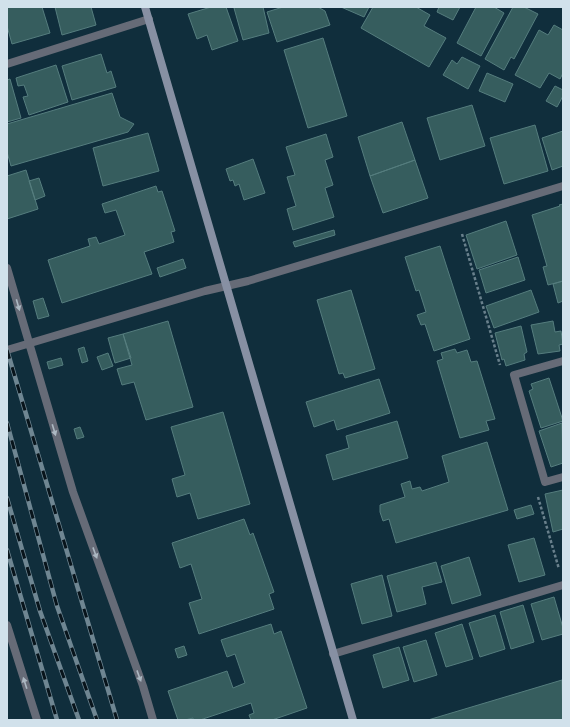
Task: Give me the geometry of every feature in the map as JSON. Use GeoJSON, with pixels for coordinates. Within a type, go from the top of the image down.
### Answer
{"type":"FeatureCollection","features":[{"type":"Feature","properties":{"kind":"street"},"geometry":{"type":"LineString","coordinates":[[145,7],[353,720]]}},
{"type":"Feature","properties":{"kind":"street"},"geometry":{"type":"LineString","coordinates":[[7,64],[149,19]]}},
{"type":"Feature","properties":{"kind":"street"},"geometry":{"type":"LineString","coordinates":[[7,350],[205,290],[226,287],[563,186]]}},
{"type":"Feature","properties":{"kind":"street"},"geometry":{"type":"LineString","coordinates":[[7,268],[73,492],[143,686],[153,720]]}},
{"type":"Feature","properties":{"kind":"street"},"geometry":{"type":"LineString","coordinates":[[563,361],[514,375],[545,482],[563,477]]}},
{"type":"Feature","properties":{"kind":"street"},"geometry":{"type":"LineString","coordinates":[[333,654],[563,585]]}},
{"type":"Feature","properties":{"kind":"street"},"geometry":{"type":"LineString","coordinates":[[7,625],[37,720]]}},
{"type":"Feature","properties":{"kind":"building"},"geometry":{"type":"Polygon","coordinates":[[[7,7],[42,7],[50,33],[12,44],[7,26],[7,7]]]}},
{"type":"Feature","properties":{"kind":"building"},"geometry":{"type":"Polygon","coordinates":[[[55,7],[91,7],[96,25],[62,35],[55,7]]]}},
{"type":"Feature","properties":{"kind":"building"},"geometry":{"type":"Polygon","coordinates":[[[211,7],[226,7],[238,41],[212,50],[207,35],[197,39],[188,14],[211,7]]]}},
{"type":"Feature","properties":{"kind":"building"},"geometry":{"type":"Polygon","coordinates":[[[263,7],[269,33],[243,40],[234,8],[263,7]]]}},
{"type":"Feature","properties":{"kind":"building"},"geometry":{"type":"Polygon","coordinates":[[[283,7],[318,7],[325,11],[330,25],[277,42],[267,12],[283,7]]]}},
{"type":"Feature","properties":{"kind":"building"},"geometry":{"type":"Polygon","coordinates":[[[341,7],[369,7],[364,17],[341,7]]]}},
{"type":"Feature","properties":{"kind":"building"},"geometry":{"type":"Polygon","coordinates":[[[373,7],[416,7],[430,15],[424,26],[446,38],[429,67],[361,28],[373,7]]]}},
{"type":"Feature","properties":{"kind":"building"},"geometry":{"type":"Polygon","coordinates":[[[439,7],[460,7],[453,20],[437,12],[439,7]]]}},
{"type":"Feature","properties":{"kind":"building"},"geometry":{"type":"Polygon","coordinates":[[[476,7],[494,7],[504,13],[481,56],[457,43],[476,7]]]}},
{"type":"Feature","properties":{"kind":"building"},"geometry":{"type":"Polygon","coordinates":[[[513,7],[524,7],[538,14],[514,59],[511,57],[504,70],[485,59],[513,7]]]}},
{"type":"Feature","properties":{"kind":"building"},"geometry":{"type":"Polygon","coordinates":[[[554,25],[563,30],[563,73],[560,79],[549,73],[540,88],[515,75],[539,30],[548,35],[554,25]]]}},
{"type":"Feature","properties":{"kind":"building"},"geometry":{"type":"Polygon","coordinates":[[[323,38],[347,116],[308,128],[284,50],[323,38]]]}},
{"type":"Feature","properties":{"kind":"building"},"geometry":{"type":"Polygon","coordinates":[[[101,54],[107,73],[111,71],[116,87],[72,100],[62,66],[101,54]]]}},
{"type":"Feature","properties":{"kind":"building"},"geometry":{"type":"Polygon","coordinates":[[[462,57],[480,66],[468,89],[443,75],[452,60],[457,64],[462,57]]]}},
{"type":"Feature","properties":{"kind":"building"},"geometry":{"type":"Polygon","coordinates":[[[56,65],[68,102],[29,115],[23,97],[28,96],[24,85],[18,86],[16,78],[56,65]]]}},
{"type":"Feature","properties":{"kind":"building"},"geometry":{"type":"Polygon","coordinates":[[[487,73],[513,84],[505,102],[479,91],[487,73]]]}},
{"type":"Feature","properties":{"kind":"building"},"geometry":{"type":"Polygon","coordinates":[[[10,79],[21,118],[7,122],[7,80],[10,79]]]}},
{"type":"Feature","properties":{"kind":"building"},"geometry":{"type":"Polygon","coordinates":[[[555,86],[563,90],[563,96],[557,107],[546,101],[555,86]]]}},
{"type":"Feature","properties":{"kind":"building"},"geometry":{"type":"Polygon","coordinates":[[[112,93],[120,117],[134,124],[128,132],[11,166],[7,152],[7,124],[112,93]]]}},
{"type":"Feature","properties":{"kind":"building"},"geometry":{"type":"Polygon","coordinates":[[[472,105],[485,146],[440,160],[427,118],[472,105]]]}},
{"type":"Feature","properties":{"kind":"building"},"geometry":{"type":"Polygon","coordinates":[[[402,122],[415,160],[370,176],[358,137],[402,122]]]}},
{"type":"Feature","properties":{"kind":"building"},"geometry":{"type":"Polygon","coordinates":[[[535,125],[548,171],[504,184],[490,138],[535,125]]]}},
{"type":"Feature","properties":{"kind":"building"},"geometry":{"type":"Polygon","coordinates":[[[563,131],[563,166],[552,170],[542,138],[563,131]]]}},
{"type":"Feature","properties":{"kind":"building"},"geometry":{"type":"Polygon","coordinates":[[[148,133],[159,171],[103,186],[93,148],[148,133]]]}},
{"type":"Feature","properties":{"kind":"building"},"geometry":{"type":"Polygon","coordinates":[[[326,134],[333,157],[325,160],[333,185],[325,188],[334,217],[293,230],[287,209],[296,206],[287,177],[295,175],[286,147],[326,134]]]}},
{"type":"Feature","properties":{"kind":"building"},"geometry":{"type":"Polygon","coordinates":[[[253,159],[265,193],[244,200],[239,184],[235,186],[233,180],[230,181],[226,169],[253,159]]]}},
{"type":"Feature","properties":{"kind":"building"},"geometry":{"type":"Polygon","coordinates":[[[415,160],[428,198],[383,213],[370,176],[415,160]]]}},
{"type":"Feature","properties":{"kind":"building"},"geometry":{"type":"Polygon","coordinates":[[[26,170],[38,209],[7,219],[7,176],[26,170]]]}},
{"type":"Feature","properties":{"kind":"building"},"geometry":{"type":"Polygon","coordinates":[[[39,178],[45,196],[35,200],[29,181],[39,178]]]}},
{"type":"Feature","properties":{"kind":"building"},"geometry":{"type":"Polygon","coordinates":[[[156,186],[158,192],[162,191],[175,231],[171,232],[174,242],[144,252],[152,274],[62,303],[48,260],[90,246],[88,239],[96,237],[99,244],[125,235],[116,210],[105,213],[102,204],[156,186]]]}},
{"type":"Feature","properties":{"kind":"building"},"geometry":{"type":"Polygon","coordinates":[[[563,204],[563,281],[548,285],[543,267],[547,266],[532,215],[563,204]]]}},
{"type":"Feature","properties":{"kind":"building"},"geometry":{"type":"Polygon","coordinates":[[[506,221],[517,255],[477,269],[466,235],[506,221]]]}},
{"type":"Feature","properties":{"kind":"building"},"geometry":{"type":"Polygon","coordinates":[[[334,230],[335,235],[295,247],[293,242],[334,230]]]}},
{"type":"Feature","properties":{"kind":"building"},"geometry":{"type":"Polygon","coordinates":[[[440,246],[470,339],[434,351],[425,324],[421,325],[417,315],[426,312],[419,290],[416,291],[405,257],[440,246]]]}},
{"type":"Feature","properties":{"kind":"building"},"geometry":{"type":"Polygon","coordinates":[[[518,257],[525,280],[486,293],[479,270],[518,257]]]}},
{"type":"Feature","properties":{"kind":"building"},"geometry":{"type":"Polygon","coordinates":[[[183,259],[186,268],[160,277],[157,268],[183,259]]]}},
{"type":"Feature","properties":{"kind":"building"},"geometry":{"type":"Polygon","coordinates":[[[563,281],[563,301],[558,303],[553,284],[563,281]]]}},
{"type":"Feature","properties":{"kind":"building"},"geometry":{"type":"Polygon","coordinates":[[[351,290],[375,369],[345,378],[343,373],[339,374],[317,300],[351,290]]]}},
{"type":"Feature","properties":{"kind":"building"},"geometry":{"type":"Polygon","coordinates":[[[531,290],[539,312],[494,328],[486,306],[531,290]]]}},
{"type":"Feature","properties":{"kind":"building"},"geometry":{"type":"Polygon","coordinates":[[[43,298],[49,316],[38,319],[33,301],[43,298]]]}},
{"type":"Feature","properties":{"kind":"building"},"geometry":{"type":"Polygon","coordinates":[[[168,321],[193,407],[146,420],[134,382],[122,385],[117,369],[132,365],[123,334],[168,321]]]}},
{"type":"Feature","properties":{"kind":"building"},"geometry":{"type":"Polygon","coordinates":[[[553,321],[555,332],[561,331],[563,344],[559,345],[560,351],[538,354],[531,325],[553,321]]]}},
{"type":"Feature","properties":{"kind":"building"},"geometry":{"type":"Polygon","coordinates":[[[521,326],[527,352],[524,354],[525,360],[506,366],[504,359],[502,360],[495,333],[521,326]]]}},
{"type":"Feature","properties":{"kind":"building"},"geometry":{"type":"Polygon","coordinates":[[[123,334],[131,358],[115,363],[108,338],[123,334]]]}},
{"type":"Feature","properties":{"kind":"building"},"geometry":{"type":"Polygon","coordinates":[[[84,347],[88,361],[82,363],[78,349],[84,347]]]}},
{"type":"Feature","properties":{"kind":"building"},"geometry":{"type":"Polygon","coordinates":[[[455,349],[457,353],[467,350],[471,362],[477,361],[495,419],[486,421],[489,430],[460,438],[437,361],[443,359],[441,353],[455,349]]]}},
{"type":"Feature","properties":{"kind":"building"},"geometry":{"type":"Polygon","coordinates":[[[108,353],[113,366],[102,370],[97,357],[108,353]]]}},
{"type":"Feature","properties":{"kind":"building"},"geometry":{"type":"Polygon","coordinates":[[[61,358],[63,365],[49,369],[47,362],[61,358]]]}},
{"type":"Feature","properties":{"kind":"building"},"geometry":{"type":"Polygon","coordinates":[[[549,378],[563,421],[541,428],[529,391],[533,389],[531,384],[549,378]]]}},
{"type":"Feature","properties":{"kind":"building"},"geometry":{"type":"Polygon","coordinates":[[[379,379],[390,413],[337,430],[334,420],[314,427],[306,402],[379,379]]]}},
{"type":"Feature","properties":{"kind":"building"},"geometry":{"type":"Polygon","coordinates":[[[223,412],[250,504],[198,519],[190,493],[177,497],[172,479],[185,475],[171,427],[223,412]]]}},
{"type":"Feature","properties":{"kind":"building"},"geometry":{"type":"Polygon","coordinates":[[[397,421],[408,458],[333,480],[326,455],[349,448],[346,436],[397,421]]]}},
{"type":"Feature","properties":{"kind":"building"},"geometry":{"type":"Polygon","coordinates":[[[562,423],[563,463],[551,467],[539,431],[562,423]]]}},
{"type":"Feature","properties":{"kind":"building"},"geometry":{"type":"Polygon","coordinates":[[[80,427],[84,437],[77,439],[74,429],[80,427]]]}},
{"type":"Feature","properties":{"kind":"building"},"geometry":{"type":"Polygon","coordinates":[[[487,442],[508,510],[396,543],[389,519],[383,521],[380,512],[380,505],[405,497],[401,484],[410,481],[412,489],[420,487],[422,491],[449,482],[442,456],[487,442]]]}},
{"type":"Feature","properties":{"kind":"building"},"geometry":{"type":"Polygon","coordinates":[[[563,490],[563,529],[553,532],[545,494],[563,490]]]}},
{"type":"Feature","properties":{"kind":"building"},"geometry":{"type":"Polygon","coordinates":[[[531,505],[534,514],[517,519],[514,510],[531,505]]]}},
{"type":"Feature","properties":{"kind":"building"},"geometry":{"type":"Polygon","coordinates":[[[244,519],[250,535],[253,533],[274,592],[269,594],[274,609],[199,634],[189,603],[202,599],[191,564],[180,568],[172,543],[244,519]]]}},
{"type":"Feature","properties":{"kind":"building"},"geometry":{"type":"Polygon","coordinates":[[[534,538],[545,575],[519,582],[508,545],[534,538]]]}},
{"type":"Feature","properties":{"kind":"building"},"geometry":{"type":"Polygon","coordinates":[[[469,557],[481,595],[452,604],[441,566],[469,557]]]}},
{"type":"Feature","properties":{"kind":"building"},"geometry":{"type":"Polygon","coordinates":[[[436,562],[442,582],[422,587],[426,604],[397,612],[387,576],[436,562]]]}},
{"type":"Feature","properties":{"kind":"building"},"geometry":{"type":"Polygon","coordinates":[[[382,575],[392,616],[362,624],[351,584],[382,575]]]}},
{"type":"Feature","properties":{"kind":"building"},"geometry":{"type":"Polygon","coordinates":[[[554,597],[563,628],[563,634],[542,640],[531,604],[554,597]]]}},
{"type":"Feature","properties":{"kind":"building"},"geometry":{"type":"Polygon","coordinates":[[[523,605],[534,642],[511,649],[500,612],[523,605]]]}},
{"type":"Feature","properties":{"kind":"building"},"geometry":{"type":"Polygon","coordinates":[[[495,615],[505,649],[480,657],[469,623],[495,615]]]}},
{"type":"Feature","properties":{"kind":"building"},"geometry":{"type":"Polygon","coordinates":[[[271,624],[274,634],[281,631],[307,708],[272,720],[251,720],[249,715],[254,713],[251,703],[200,720],[193,720],[193,718],[178,720],[168,691],[227,671],[233,688],[245,683],[235,654],[227,657],[221,640],[271,624]]]}},
{"type":"Feature","properties":{"kind":"building"},"geometry":{"type":"Polygon","coordinates":[[[462,624],[473,659],[446,667],[435,633],[462,624]]]}},
{"type":"Feature","properties":{"kind":"building"},"geometry":{"type":"Polygon","coordinates":[[[426,640],[437,675],[414,682],[403,647],[426,640]]]}},
{"type":"Feature","properties":{"kind":"building"},"geometry":{"type":"Polygon","coordinates":[[[184,646],[187,655],[178,658],[175,649],[184,646]]]}},
{"type":"Feature","properties":{"kind":"building"},"geometry":{"type":"Polygon","coordinates":[[[399,647],[409,680],[383,688],[373,655],[399,647]]]}},
{"type":"Feature","properties":{"kind":"building"},"geometry":{"type":"Polygon","coordinates":[[[562,680],[563,720],[428,720],[562,680]]]}},
{"type":"Feature","properties":{"kind":"railway"},"geometry":{"type":"LineString","coordinates":[[7,350],[117,720]]}},
{"type":"Feature","properties":{"kind":"railway"},"geometry":{"type":"LineString","coordinates":[[7,423],[57,606],[97,720]]}},
{"type":"Feature","properties":{"kind":"railway"},"geometry":{"type":"LineString","coordinates":[[7,498],[40,611],[79,720]]}},
{"type":"Feature","properties":{"kind":"railway"},"geometry":{"type":"LineString","coordinates":[[7,550],[57,720]]}}]}
